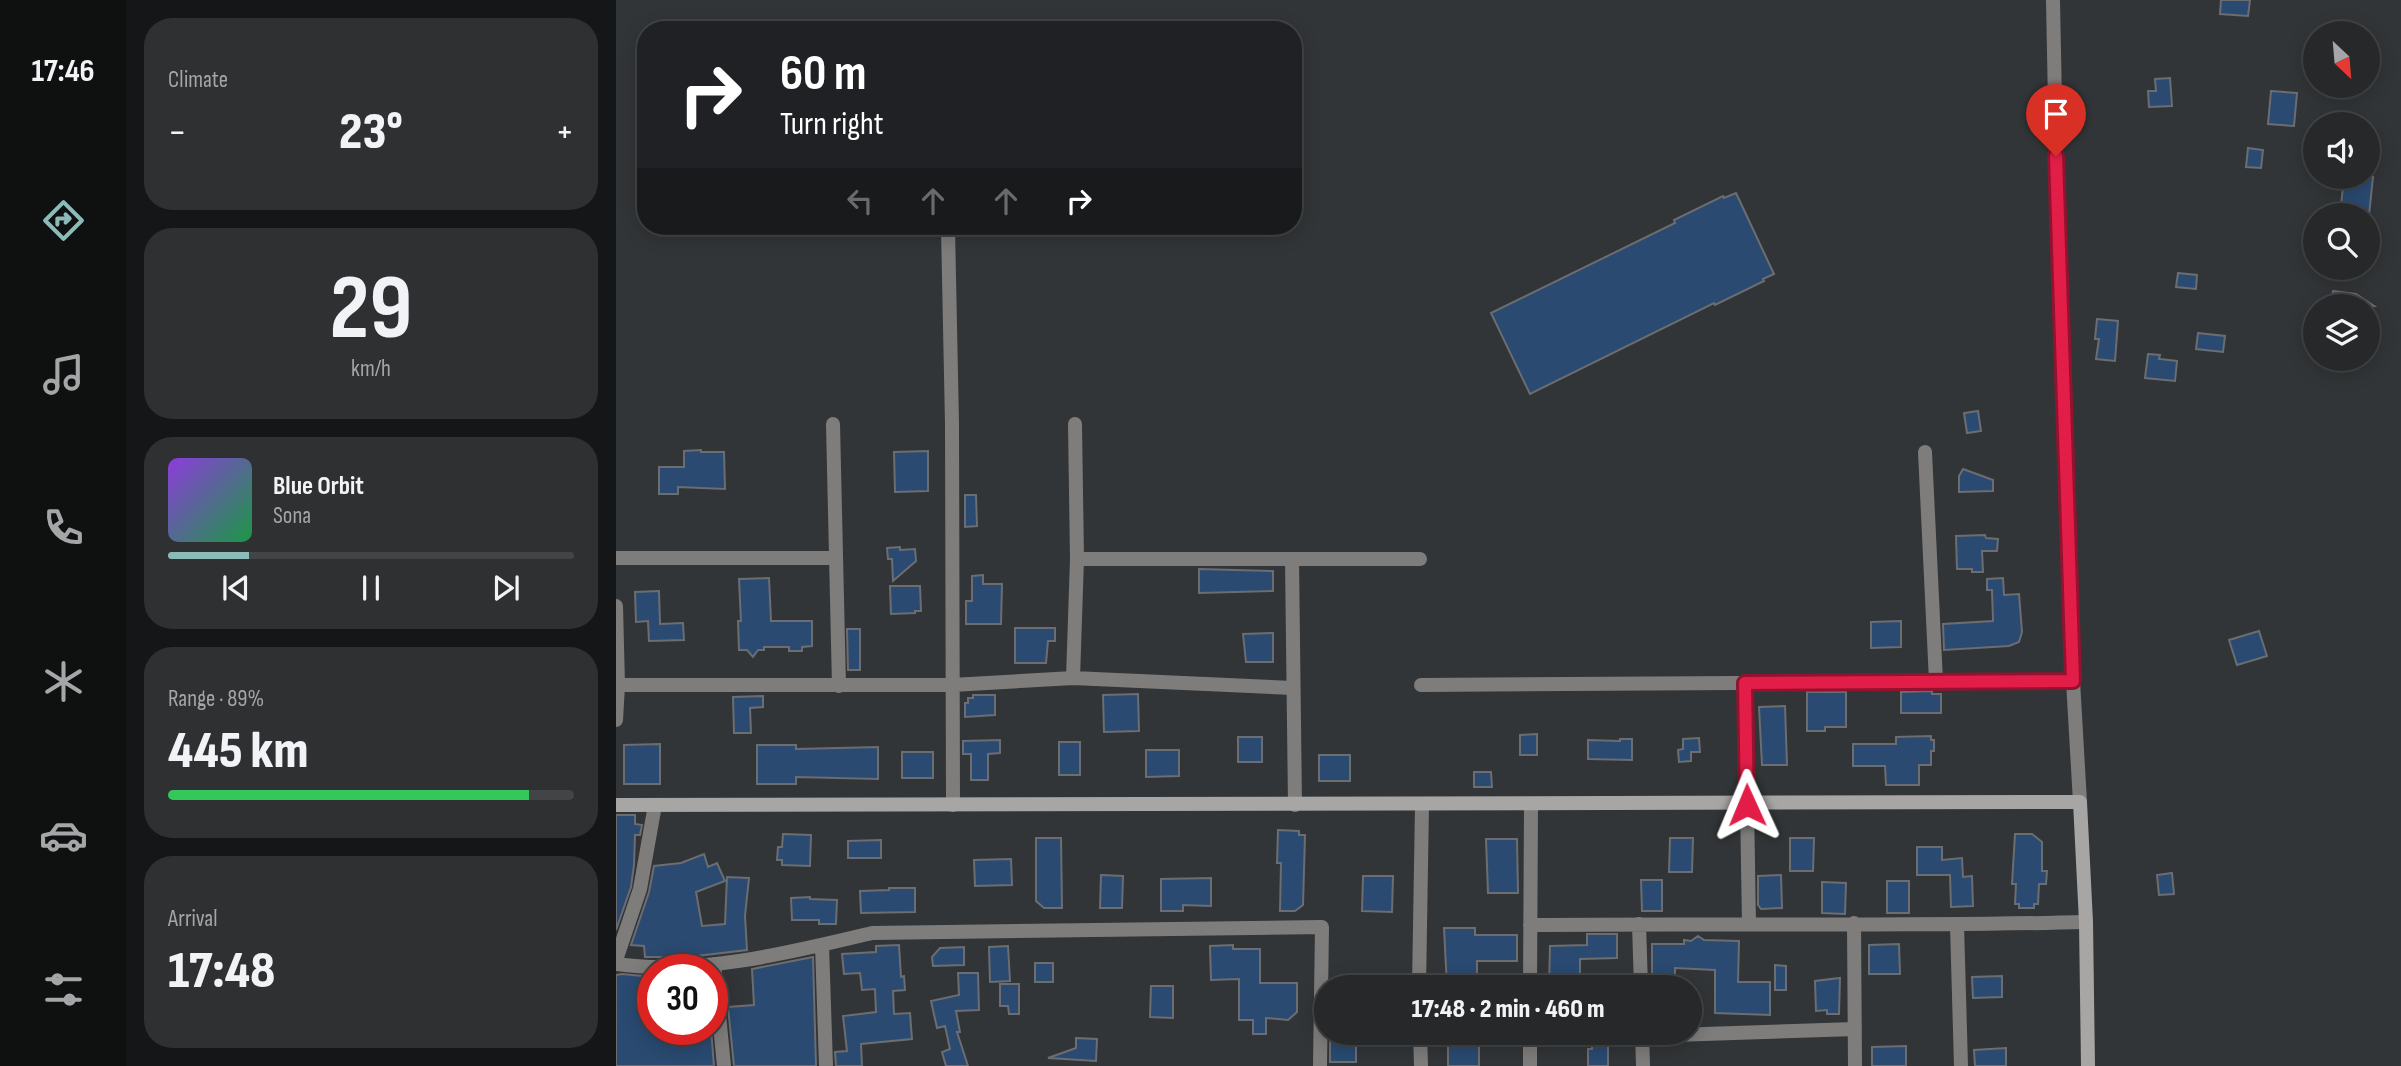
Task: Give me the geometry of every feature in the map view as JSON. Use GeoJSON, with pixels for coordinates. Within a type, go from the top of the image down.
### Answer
{"type":"FeatureCollection","features":[{"type":"Feature","properties":{"kind":"street"},"geometry":{"type":"LineString","coordinates":[[2053,0],[2058,258],[2073,681],[2086,922],[2088,1066]]}},
{"type":"Feature","properties":{"kind":"street"},"geometry":{"type":"LineString","coordinates":[[948,235],[952,424],[953,805]]}},
{"type":"Feature","properties":{"kind":"street"},"geometry":{"type":"LineString","coordinates":[[1073,678],[1077,559],[1075,424]]}},
{"type":"Feature","properties":{"kind":"street"},"geometry":{"type":"LineString","coordinates":[[833,425],[839,686]]}},
{"type":"Feature","properties":{"kind":"street"},"geometry":{"type":"LineString","coordinates":[[1925,452],[1936,681]]}},
{"type":"Feature","properties":{"kind":"street"},"geometry":{"type":"LineString","coordinates":[[616,558],[836,558]]}},
{"type":"Feature","properties":{"kind":"street"},"geometry":{"type":"LineString","coordinates":[[1077,559],[1420,559]]}},
{"type":"Feature","properties":{"kind":"street"},"geometry":{"type":"LineString","coordinates":[[1292,559],[1294,805]]}},
{"type":"Feature","properties":{"kind":"street"},"geometry":{"type":"LineString","coordinates":[[616,606],[616,720]]}},
{"type":"Feature","properties":{"kind":"street"},"geometry":{"type":"LineString","coordinates":[[618,685],[952,685],[1073,678],[1293,688]]}},
{"type":"Feature","properties":{"kind":"street"},"geometry":{"type":"LineString","coordinates":[[1421,685],[2073,681]]}},
{"type":"Feature","properties":{"kind":"street"},"geometry":{"type":"LineString","coordinates":[[1745,683],[1749,924]]}},
{"type":"Feature","properties":{"kind":"street"},"geometry":{"type":"LineString","coordinates":[[616,805],[1747,805],[2080,802]]}},
{"type":"Feature","properties":{"kind":"street"},"geometry":{"type":"LineString","coordinates":[[637,966],[616,962],[640,889],[655,805]]}},
{"type":"Feature","properties":{"kind":"street"},"geometry":{"type":"LineString","coordinates":[[1419,975],[1422,805]]}},
{"type":"Feature","properties":{"kind":"street"},"geometry":{"type":"LineString","coordinates":[[1530,975],[1531,805]]}},
{"type":"Feature","properties":{"kind":"street"},"geometry":{"type":"LineString","coordinates":[[1530,925],[1957,925],[2086,922]]}},
{"type":"Feature","properties":{"kind":"street"},"geometry":{"type":"LineString","coordinates":[[1854,923],[1855,1066]]}},
{"type":"Feature","properties":{"kind":"street"},"geometry":{"type":"LineString","coordinates":[[1639,924],[1641,975]]}},
{"type":"Feature","properties":{"kind":"street"},"geometry":{"type":"LineString","coordinates":[[1957,925],[1961,1066]]}},
{"type":"Feature","properties":{"kind":"street"},"geometry":{"type":"LineString","coordinates":[[728,962],[872,933],[1322,927],[1320,1066]]}},
{"type":"Feature","properties":{"kind":"street"},"geometry":{"type":"LineString","coordinates":[[822,945],[826,1066]]}},
{"type":"Feature","properties":{"kind":"street"},"geometry":{"type":"LineString","coordinates":[[1702,1033],[1855,1029]]}},
{"type":"Feature","properties":{"kind":"street"},"geometry":{"type":"LineString","coordinates":[[722,1045],[724,1066]]}},
{"type":"Feature","properties":{"kind":"street"},"geometry":{"type":"LineString","coordinates":[[1420,1045],[1421,1066]]}},
{"type":"Feature","properties":{"kind":"street"},"geometry":{"type":"LineString","coordinates":[[1530,1045],[1530,1066]]}},
{"type":"Feature","properties":{"kind":"street"},"geometry":{"type":"LineString","coordinates":[[1642,1045],[1643,1066]]}},
{"type":"Feature","properties":{"kind":"building"},"geometry":{"type":"Polygon","coordinates":[[[2221,0],[2250,0],[2248,16],[2220,14],[2221,0]]]}},
{"type":"Feature","properties":{"kind":"building"},"geometry":{"type":"Polygon","coordinates":[[[2170,78],[2172,106],[2149,107],[2148,91],[2156,91],[2155,79],[2170,78]]]}},
{"type":"Feature","properties":{"kind":"building"},"geometry":{"type":"Polygon","coordinates":[[[2271,91],[2297,93],[2294,126],[2268,124],[2271,91]]]}},
{"type":"Feature","properties":{"kind":"building"},"geometry":{"type":"Polygon","coordinates":[[[2248,148],[2263,150],[2261,168],[2246,167],[2248,148]]]}},
{"type":"Feature","properties":{"kind":"building"},"geometry":{"type":"Polygon","coordinates":[[[2343,189],[2372,189],[2370,203],[2341,203],[2343,189]]]}},
{"type":"Feature","properties":{"kind":"building"},"geometry":{"type":"Polygon","coordinates":[[[1736,193],[1774,274],[1530,394],[1491,313],[1675,223],[1674,220],[1723,196],[1724,198],[1736,193]]]}},
{"type":"Feature","properties":{"kind":"building"},"geometry":{"type":"Polygon","coordinates":[[[2178,273],[2197,275],[2196,289],[2176,287],[2178,273]]]}},
{"type":"Feature","properties":{"kind":"building"},"geometry":{"type":"Polygon","coordinates":[[[2333,291],[2356,294],[2333,294],[2333,291]]]}},
{"type":"Feature","properties":{"kind":"building"},"geometry":{"type":"Polygon","coordinates":[[[2097,319],[2118,321],[2115,361],[2096,359],[2099,339],[2095,339],[2097,319]]]}},
{"type":"Feature","properties":{"kind":"building"},"geometry":{"type":"Polygon","coordinates":[[[2198,333],[2225,336],[2223,352],[2196,349],[2198,333]]]}},
{"type":"Feature","properties":{"kind":"building"},"geometry":{"type":"Polygon","coordinates":[[[2148,354],[2160,355],[2159,359],[2177,361],[2175,381],[2145,378],[2148,354]]]}},
{"type":"Feature","properties":{"kind":"building"},"geometry":{"type":"Polygon","coordinates":[[[1978,411],[1981,431],[1967,433],[1964,413],[1978,411]]]}},
{"type":"Feature","properties":{"kind":"building"},"geometry":{"type":"Polygon","coordinates":[[[684,451],[724,452],[725,489],[678,487],[678,494],[659,494],[659,467],[684,467],[684,451]]]}},
{"type":"Feature","properties":{"kind":"building"},"geometry":{"type":"Polygon","coordinates":[[[928,451],[928,491],[895,492],[894,452],[928,451]]]}},
{"type":"Feature","properties":{"kind":"building"},"geometry":{"type":"Polygon","coordinates":[[[1963,469],[1993,480],[1993,491],[1959,492],[1959,476],[1963,469]]]}},
{"type":"Feature","properties":{"kind":"building"},"geometry":{"type":"Polygon","coordinates":[[[965,495],[976,495],[977,526],[965,527],[965,495]]]}},
{"type":"Feature","properties":{"kind":"building"},"geometry":{"type":"Polygon","coordinates":[[[1985,535],[1986,538],[1998,539],[1997,551],[1982,551],[1983,572],[1957,569],[1956,536],[1985,535]]]}},
{"type":"Feature","properties":{"kind":"building"},"geometry":{"type":"Polygon","coordinates":[[[900,547],[900,550],[915,549],[916,561],[893,581],[892,559],[888,559],[887,548],[900,547]]]}},
{"type":"Feature","properties":{"kind":"building"},"geometry":{"type":"Polygon","coordinates":[[[1199,569],[1273,571],[1273,591],[1199,593],[1199,569]]]}},
{"type":"Feature","properties":{"kind":"building"},"geometry":{"type":"Polygon","coordinates":[[[983,575],[983,584],[1002,584],[1001,624],[966,624],[966,601],[972,601],[972,576],[983,575]]]}},
{"type":"Feature","properties":{"kind":"building"},"geometry":{"type":"Polygon","coordinates":[[[769,578],[771,621],[812,621],[812,646],[802,647],[802,651],[789,651],[789,647],[764,647],[764,650],[758,650],[753,657],[747,650],[739,650],[739,579],[769,578]]]}},
{"type":"Feature","properties":{"kind":"building"},"geometry":{"type":"Polygon","coordinates":[[[2003,578],[2004,595],[2019,594],[2022,632],[2019,642],[2009,646],[1944,650],[1943,624],[1993,621],[1992,590],[1987,590],[1987,579],[2003,578]]]}},
{"type":"Feature","properties":{"kind":"building"},"geometry":{"type":"Polygon","coordinates":[[[890,586],[920,586],[921,611],[891,614],[890,586]]]}},
{"type":"Feature","properties":{"kind":"building"},"geometry":{"type":"Polygon","coordinates":[[[659,591],[660,624],[683,623],[684,640],[649,641],[648,621],[636,622],[635,592],[659,591]]]}},
{"type":"Feature","properties":{"kind":"building"},"geometry":{"type":"Polygon","coordinates":[[[1901,621],[1901,647],[1871,648],[1871,622],[1901,621]]]}},
{"type":"Feature","properties":{"kind":"building"},"geometry":{"type":"Polygon","coordinates":[[[1015,628],[1055,628],[1055,641],[1048,641],[1046,663],[1015,663],[1015,628]]]}},
{"type":"Feature","properties":{"kind":"building"},"geometry":{"type":"Polygon","coordinates":[[[847,629],[860,629],[860,670],[848,670],[847,629]]]}},
{"type":"Feature","properties":{"kind":"building"},"geometry":{"type":"Polygon","coordinates":[[[2259,631],[2267,656],[2237,665],[2229,640],[2259,631]]]}},
{"type":"Feature","properties":{"kind":"building"},"geometry":{"type":"Polygon","coordinates":[[[1273,633],[1273,662],[1246,662],[1243,634],[1273,633]]]}},
{"type":"Feature","properties":{"kind":"building"},"geometry":{"type":"Polygon","coordinates":[[[1932,691],[1932,694],[1941,694],[1941,713],[1901,713],[1901,692],[1932,691]]]}},
{"type":"Feature","properties":{"kind":"building"},"geometry":{"type":"Polygon","coordinates":[[[1807,692],[1846,692],[1846,727],[1825,727],[1825,731],[1807,731],[1807,692]]]}},
{"type":"Feature","properties":{"kind":"building"},"geometry":{"type":"Polygon","coordinates":[[[1138,694],[1139,731],[1104,732],[1103,695],[1138,694]]]}},
{"type":"Feature","properties":{"kind":"building"},"geometry":{"type":"Polygon","coordinates":[[[973,695],[995,695],[995,715],[965,717],[965,703],[968,703],[968,698],[973,698],[973,695]]]}},
{"type":"Feature","properties":{"kind":"building"},"geometry":{"type":"Polygon","coordinates":[[[763,696],[763,707],[750,708],[751,733],[734,733],[733,697],[763,696]]]}},
{"type":"Feature","properties":{"kind":"building"},"geometry":{"type":"Polygon","coordinates":[[[1785,706],[1787,765],[1762,765],[1759,707],[1785,706]]]}},
{"type":"Feature","properties":{"kind":"building"},"geometry":{"type":"Polygon","coordinates":[[[1537,734],[1537,755],[1520,755],[1520,735],[1537,734]]]}},
{"type":"Feature","properties":{"kind":"building"},"geometry":{"type":"Polygon","coordinates":[[[1931,736],[1931,740],[1934,740],[1934,751],[1931,751],[1931,765],[1919,765],[1919,785],[1886,785],[1885,766],[1853,766],[1853,744],[1896,744],[1896,737],[1931,736]]]}},
{"type":"Feature","properties":{"kind":"building"},"geometry":{"type":"Polygon","coordinates":[[[1238,737],[1262,737],[1262,762],[1238,762],[1238,737]]]}},
{"type":"Feature","properties":{"kind":"building"},"geometry":{"type":"Polygon","coordinates":[[[1699,738],[1700,752],[1691,752],[1691,761],[1679,762],[1678,750],[1683,749],[1683,739],[1699,738]]]}},
{"type":"Feature","properties":{"kind":"building"},"geometry":{"type":"Polygon","coordinates":[[[1632,739],[1632,760],[1588,759],[1588,740],[1632,739]]]}},
{"type":"Feature","properties":{"kind":"building"},"geometry":{"type":"Polygon","coordinates":[[[1000,740],[1000,753],[988,754],[988,780],[971,780],[971,754],[963,754],[963,741],[1000,740]]]}},
{"type":"Feature","properties":{"kind":"building"},"geometry":{"type":"Polygon","coordinates":[[[1059,742],[1080,742],[1080,775],[1059,775],[1059,742]]]}},
{"type":"Feature","properties":{"kind":"building"},"geometry":{"type":"Polygon","coordinates":[[[660,744],[660,784],[624,784],[624,745],[660,744]]]}},
{"type":"Feature","properties":{"kind":"building"},"geometry":{"type":"Polygon","coordinates":[[[757,745],[796,745],[796,749],[878,747],[878,779],[796,777],[796,784],[757,784],[757,745]]]}},
{"type":"Feature","properties":{"kind":"building"},"geometry":{"type":"Polygon","coordinates":[[[1146,750],[1179,750],[1179,776],[1146,777],[1146,750]]]}},
{"type":"Feature","properties":{"kind":"building"},"geometry":{"type":"Polygon","coordinates":[[[902,752],[933,752],[933,778],[902,778],[902,752]]]}},
{"type":"Feature","properties":{"kind":"building"},"geometry":{"type":"Polygon","coordinates":[[[1319,755],[1350,755],[1350,781],[1319,781],[1319,755]]]}},
{"type":"Feature","properties":{"kind":"building"},"geometry":{"type":"Polygon","coordinates":[[[1474,772],[1491,772],[1492,787],[1474,787],[1474,772]]]}},
{"type":"Feature","properties":{"kind":"building"},"geometry":{"type":"Polygon","coordinates":[[[616,815],[635,815],[635,824],[642,825],[640,835],[635,835],[631,887],[616,930],[616,815]]]}},
{"type":"Feature","properties":{"kind":"building"},"geometry":{"type":"Polygon","coordinates":[[[1278,830],[1299,831],[1299,835],[1305,835],[1303,905],[1295,911],[1280,911],[1281,863],[1277,863],[1278,830]]]}},
{"type":"Feature","properties":{"kind":"building"},"geometry":{"type":"Polygon","coordinates":[[[783,834],[811,835],[810,866],[782,865],[782,860],[777,860],[783,834]]]}},
{"type":"Feature","properties":{"kind":"building"},"geometry":{"type":"Polygon","coordinates":[[[2015,834],[2032,834],[2042,842],[2042,871],[2047,871],[2046,884],[2039,884],[2038,904],[2034,904],[2034,908],[2019,908],[2019,904],[2015,904],[2016,884],[2012,884],[2015,834]]]}},
{"type":"Feature","properties":{"kind":"building"},"geometry":{"type":"Polygon","coordinates":[[[1036,838],[1061,838],[1062,908],[1044,908],[1036,901],[1036,838]]]}},
{"type":"Feature","properties":{"kind":"building"},"geometry":{"type":"Polygon","coordinates":[[[1670,838],[1693,838],[1692,872],[1669,872],[1670,838]]]}},
{"type":"Feature","properties":{"kind":"building"},"geometry":{"type":"Polygon","coordinates":[[[1790,838],[1814,838],[1813,871],[1790,871],[1790,838]]]}},
{"type":"Feature","properties":{"kind":"building"},"geometry":{"type":"Polygon","coordinates":[[[1486,839],[1517,839],[1518,893],[1488,893],[1486,839]]]}},
{"type":"Feature","properties":{"kind":"building"},"geometry":{"type":"Polygon","coordinates":[[[881,840],[881,858],[848,858],[848,841],[881,840]]]}},
{"type":"Feature","properties":{"kind":"building"},"geometry":{"type":"Polygon","coordinates":[[[1917,847],[1942,847],[1942,860],[1962,858],[1963,877],[1972,876],[1973,906],[1951,907],[1950,875],[1917,875],[1917,847]]]}},
{"type":"Feature","properties":{"kind":"building"},"geometry":{"type":"Polygon","coordinates":[[[704,854],[708,867],[717,863],[725,881],[696,892],[702,926],[725,924],[727,877],[749,878],[745,916],[747,950],[713,954],[645,954],[644,946],[631,945],[649,892],[654,866],[681,863],[704,854]]]}},
{"type":"Feature","properties":{"kind":"building"},"geometry":{"type":"Polygon","coordinates":[[[1011,859],[1012,885],[975,886],[974,860],[1011,859]]]}},
{"type":"Feature","properties":{"kind":"building"},"geometry":{"type":"Polygon","coordinates":[[[2172,873],[2174,894],[2159,895],[2157,875],[2172,873]]]}},
{"type":"Feature","properties":{"kind":"building"},"geometry":{"type":"Polygon","coordinates":[[[1101,875],[1123,876],[1122,908],[1100,908],[1101,875]]]}},
{"type":"Feature","properties":{"kind":"building"},"geometry":{"type":"Polygon","coordinates":[[[1781,875],[1782,908],[1761,909],[1758,905],[1758,876],[1781,875]]]}},
{"type":"Feature","properties":{"kind":"building"},"geometry":{"type":"Polygon","coordinates":[[[1363,876],[1393,876],[1392,912],[1362,911],[1363,876]]]}},
{"type":"Feature","properties":{"kind":"building"},"geometry":{"type":"Polygon","coordinates":[[[1211,878],[1211,906],[1183,905],[1183,911],[1161,911],[1161,879],[1211,878]]]}},
{"type":"Feature","properties":{"kind":"building"},"geometry":{"type":"Polygon","coordinates":[[[1641,880],[1662,880],[1662,911],[1642,911],[1641,880]]]}},
{"type":"Feature","properties":{"kind":"building"},"geometry":{"type":"Polygon","coordinates":[[[1887,881],[1909,881],[1909,913],[1887,913],[1887,881]]]}},
{"type":"Feature","properties":{"kind":"building"},"geometry":{"type":"Polygon","coordinates":[[[1822,882],[1846,883],[1845,914],[1822,913],[1822,882]]]}},
{"type":"Feature","properties":{"kind":"building"},"geometry":{"type":"Polygon","coordinates":[[[915,888],[915,912],[861,913],[860,891],[915,888]]]}},
{"type":"Feature","properties":{"kind":"building"},"geometry":{"type":"Polygon","coordinates":[[[791,898],[837,900],[836,924],[819,924],[819,920],[792,920],[791,898]]]}},
{"type":"Feature","properties":{"kind":"building"},"geometry":{"type":"Polygon","coordinates":[[[1444,928],[1475,928],[1475,935],[1517,935],[1517,961],[1477,961],[1477,975],[1446,975],[1444,928]]]}},
{"type":"Feature","properties":{"kind":"building"},"geometry":{"type":"Polygon","coordinates":[[[1587,934],[1617,934],[1617,958],[1580,959],[1580,975],[1549,975],[1550,946],[1587,945],[1587,934]]]}},
{"type":"Feature","properties":{"kind":"building"},"geometry":{"type":"Polygon","coordinates":[[[1698,936],[1704,940],[1739,941],[1738,982],[1770,982],[1770,1015],[1715,1013],[1715,970],[1675,968],[1675,975],[1652,975],[1652,944],[1684,944],[1684,940],[1691,941],[1698,936]]]}},
{"type":"Feature","properties":{"kind":"building"},"geometry":{"type":"Polygon","coordinates":[[[1899,944],[1900,974],[1869,974],[1869,945],[1899,944]]]}},
{"type":"Feature","properties":{"kind":"building"},"geometry":{"type":"Polygon","coordinates":[[[899,945],[901,977],[904,976],[905,990],[893,991],[894,1014],[910,1013],[912,1039],[861,1044],[862,1066],[836,1066],[835,1052],[847,1051],[843,1016],[876,1012],[875,989],[862,990],[860,973],[844,974],[842,954],[876,952],[876,946],[899,945]]]}},
{"type":"Feature","properties":{"kind":"building"},"geometry":{"type":"Polygon","coordinates":[[[1233,945],[1233,949],[1260,949],[1260,983],[1297,983],[1297,1012],[1288,1020],[1266,1018],[1266,1034],[1253,1034],[1253,1020],[1239,1020],[1239,979],[1211,980],[1210,946],[1233,945]]]}},
{"type":"Feature","properties":{"kind":"building"},"geometry":{"type":"Polygon","coordinates":[[[1008,946],[1010,981],[990,982],[989,947],[1008,946]]]}},
{"type":"Feature","properties":{"kind":"building"},"geometry":{"type":"Polygon","coordinates":[[[964,947],[964,965],[933,966],[932,957],[940,948],[964,947]]]}},
{"type":"Feature","properties":{"kind":"building"},"geometry":{"type":"Polygon","coordinates":[[[813,957],[816,1066],[734,1066],[728,1007],[754,1005],[752,969],[813,957]]]}},
{"type":"Feature","properties":{"kind":"building"},"geometry":{"type":"Polygon","coordinates":[[[1035,963],[1053,963],[1053,982],[1035,982],[1035,963]]]}},
{"type":"Feature","properties":{"kind":"building"},"geometry":{"type":"Polygon","coordinates":[[[1775,965],[1786,966],[1786,990],[1775,990],[1775,965]]]}},
{"type":"Feature","properties":{"kind":"building"},"geometry":{"type":"Polygon","coordinates":[[[958,973],[978,973],[979,1010],[956,1011],[960,1032],[957,1032],[968,1066],[946,1066],[942,1052],[950,1049],[945,1026],[937,1028],[931,1001],[959,995],[958,973]]]}},
{"type":"Feature","properties":{"kind":"building"},"geometry":{"type":"Polygon","coordinates":[[[616,975],[637,975],[637,1045],[712,1045],[714,1066],[616,1066],[616,975]]]}},
{"type":"Feature","properties":{"kind":"building"},"geometry":{"type":"Polygon","coordinates":[[[2002,976],[2002,997],[1973,998],[1972,977],[2002,976]]]}},
{"type":"Feature","properties":{"kind":"building"},"geometry":{"type":"Polygon","coordinates":[[[1840,978],[1839,1014],[1827,1014],[1827,1010],[1816,1011],[1815,981],[1840,978]]]}},
{"type":"Feature","properties":{"kind":"building"},"geometry":{"type":"Polygon","coordinates":[[[1000,984],[1019,984],[1019,1014],[1009,1014],[1008,1006],[1000,1006],[1000,984]]]}},
{"type":"Feature","properties":{"kind":"building"},"geometry":{"type":"Polygon","coordinates":[[[1151,986],[1173,986],[1173,1018],[1150,1017],[1151,986]]]}},
{"type":"Feature","properties":{"kind":"building"},"geometry":{"type":"Polygon","coordinates":[[[1076,1038],[1097,1039],[1096,1061],[1048,1058],[1076,1048],[1076,1038]]]}},
{"type":"Feature","properties":{"kind":"building"},"geometry":{"type":"Polygon","coordinates":[[[1330,1045],[1356,1045],[1356,1062],[1330,1062],[1330,1045]]]}},
{"type":"Feature","properties":{"kind":"building"},"geometry":{"type":"Polygon","coordinates":[[[1448,1045],[1479,1045],[1479,1066],[1448,1066],[1448,1045]]]}},
{"type":"Feature","properties":{"kind":"building"},"geometry":{"type":"Polygon","coordinates":[[[1592,1045],[1608,1045],[1608,1066],[1588,1066],[1588,1049],[1592,1049],[1592,1045]]]}},
{"type":"Feature","properties":{"kind":"building"},"geometry":{"type":"Polygon","coordinates":[[[1906,1046],[1906,1066],[1872,1066],[1872,1047],[1906,1046]]]}},
{"type":"Feature","properties":{"kind":"building"},"geometry":{"type":"Polygon","coordinates":[[[2006,1048],[2006,1066],[1975,1066],[1974,1050],[2006,1048]]]}},
{"type":"Feature","properties":{"kind":"route"},"geometry":{"type":"LineString","coordinates":[[1747,805],[1745,683],[2073,681],[2056,156]]}}]}
